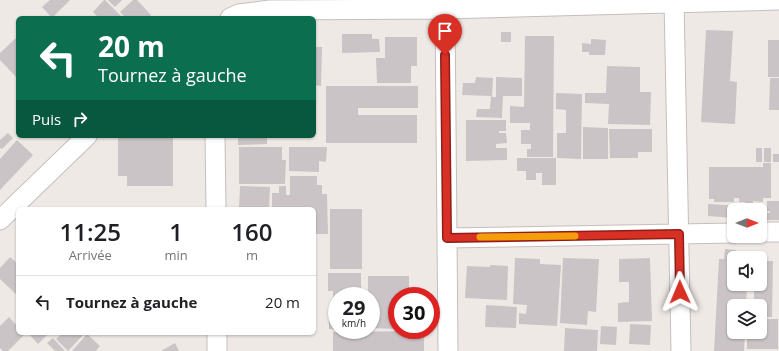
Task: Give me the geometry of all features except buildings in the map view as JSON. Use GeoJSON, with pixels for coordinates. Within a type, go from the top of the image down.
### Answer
{"type":"FeatureCollection","features":[{"type":"Feature","properties":{"kind":"street"},"geometry":{"type":"LineString","coordinates":[[234,16],[239,14],[270,10],[445,9],[674,1],[779,0]]}},
{"type":"Feature","properties":{"kind":"street"},"geometry":{"type":"LineString","coordinates":[[674,1],[681,351]]}},
{"type":"Feature","properties":{"kind":"street"},"geometry":{"type":"LineString","coordinates":[[445,9],[448,351]]}},
{"type":"Feature","properties":{"kind":"street"},"geometry":{"type":"LineString","coordinates":[[0,220],[85,138]]}},
{"type":"Feature","properties":{"kind":"street"},"geometry":{"type":"LineString","coordinates":[[215,138],[216,207]]}},
{"type":"Feature","properties":{"kind":"street"},"geometry":{"type":"LineString","coordinates":[[767,232],[779,232]]}},
{"type":"Feature","properties":{"kind":"street"},"geometry":{"type":"LineString","coordinates":[[447,238],[727,233]]}},
{"type":"Feature","properties":{"kind":"street"},"geometry":{"type":"LineString","coordinates":[[217,335],[217,351]]}},
{"type":"Feature","properties":{"kind":"slow traffic"},"geometry":{"type":"LineString","coordinates":[[480,237],[575,236]]}},
{"type":"Feature","properties":{"kind":"route"},"geometry":{"type":"LineString","coordinates":[[445,55],[447,238],[679,234],[680,292]]}}]}
